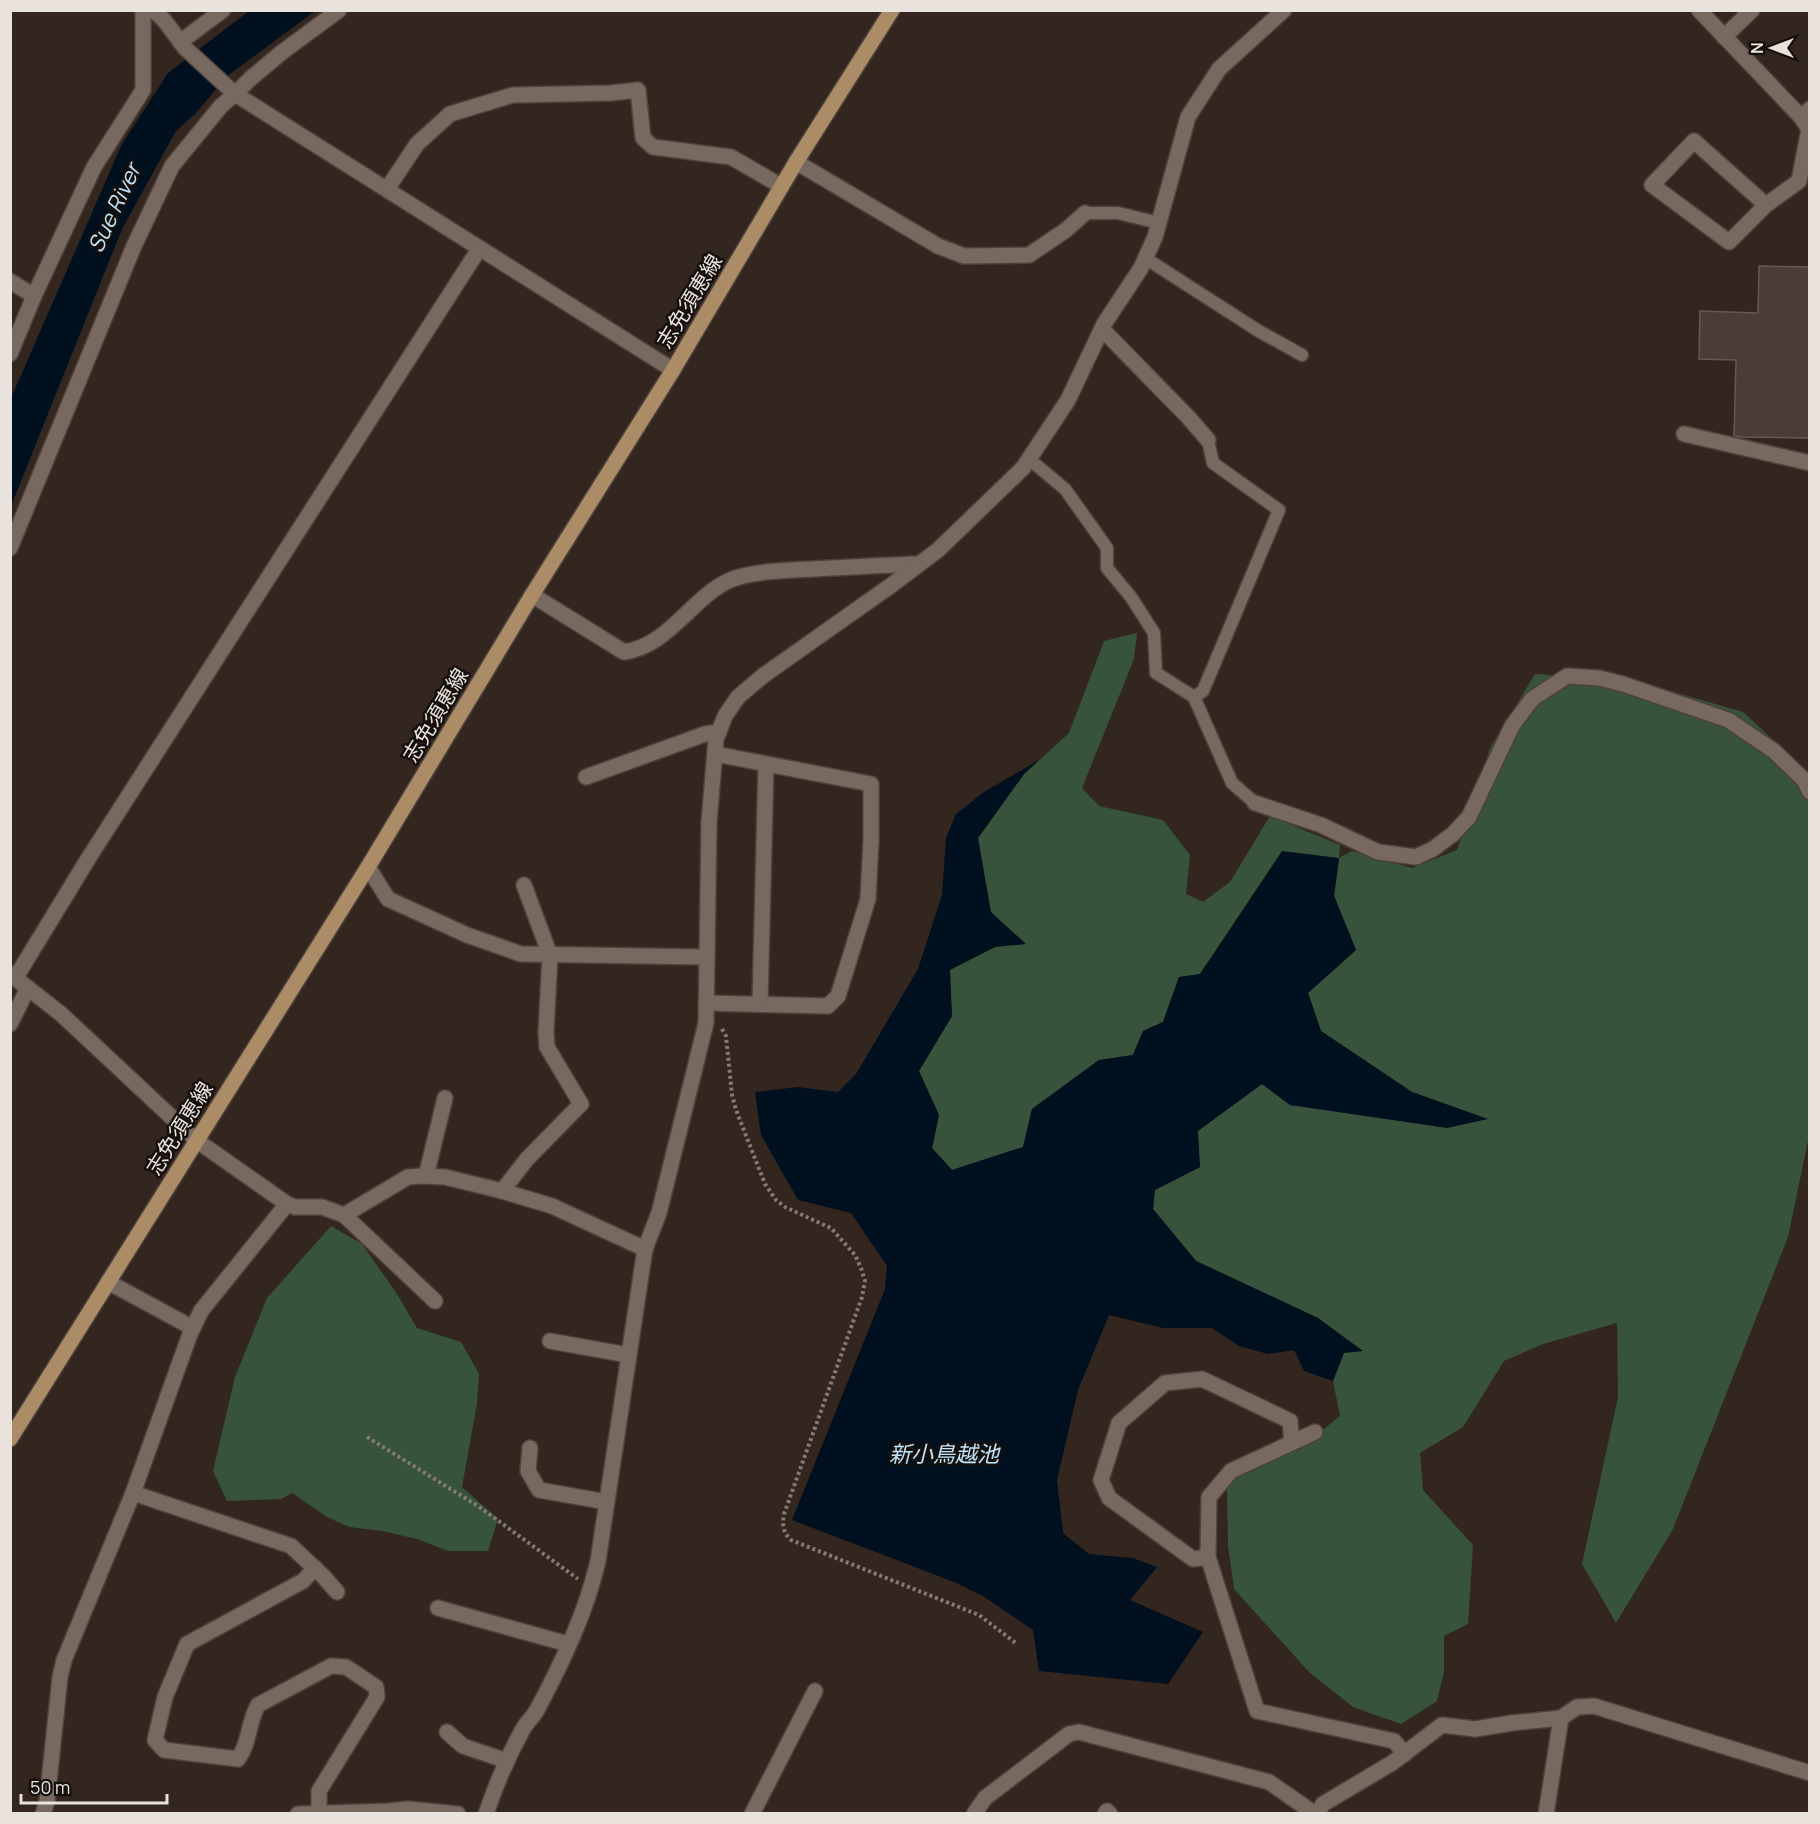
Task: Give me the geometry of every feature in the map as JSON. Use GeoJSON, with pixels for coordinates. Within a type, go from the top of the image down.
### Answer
{"type":"FeatureCollection","features":[{"type":"Feature","properties":{"kind":"main road","name":"志免須恵線"},"geometry":{"type":"LineString","coordinates":[[10,1439],[368,867],[532,595],[673,370],[781,186],[892,10]]}},
{"type":"Feature","properties":{"kind":"street"},"geometry":{"type":"LineString","coordinates":[[10,354],[34,296],[94,167],[143,90],[143,10]]}},
{"type":"Feature","properties":{"kind":"street"},"geometry":{"type":"LineString","coordinates":[[153,10],[164,20],[182,45],[235,94],[673,370]]}},
{"type":"Feature","properties":{"kind":"street"},"geometry":{"type":"LineString","coordinates":[[182,45],[224,10]]}},
{"type":"Feature","properties":{"kind":"street"},"geometry":{"type":"LineString","coordinates":[[10,548],[134,246],[172,166],[221,106],[250,78],[339,10]]}},
{"type":"Feature","properties":{"kind":"street"},"geometry":{"type":"LineString","coordinates":[[486,1814],[507,1761],[525,1727],[536,1712],[591,1589],[607,1502],[645,1249],[659,1213],[706,1023],[709,822],[715,754],[724,716],[738,697],[764,675],[919,564],[946,542],[1023,468],[1068,400],[1102,329],[1141,268],[1159,224],[1188,117],[1219,69],[1284,10]]}},
{"type":"Feature","properties":{"kind":"street"},"geometry":{"type":"LineString","coordinates":[[1699,10],[1724,37],[1805,113],[1809,129],[1799,181],[1766,205],[1729,242],[1652,185],[1694,141],[1766,205]]}},
{"type":"Feature","properties":{"kind":"street"},"geometry":{"type":"LineString","coordinates":[[1724,37],[1752,10]]}},
{"type":"Feature","properties":{"kind":"street"},"geometry":{"type":"LineString","coordinates":[[387,189],[417,144],[450,114],[513,95],[611,93],[638,90],[643,138],[653,147],[731,156],[781,186]]}},
{"type":"Feature","properties":{"kind":"street"},"geometry":{"type":"LineString","coordinates":[[796,162],[938,246],[964,256],[1029,255],[1066,231],[1085,213]]}},
{"type":"Feature","properties":{"kind":"street"},"geometry":{"type":"LineString","coordinates":[[435,1301],[344,1215],[322,1207],[295,1207],[287,1204],[196,1140],[62,1014],[13,975],[479,249]]}},
{"type":"Feature","properties":{"kind":"street"},"geometry":{"type":"LineString","coordinates":[[10,281],[34,296]]}},
{"type":"Feature","properties":{"kind":"street"},"geometry":{"type":"LineString","coordinates":[[1102,329],[1208,440]]}},
{"type":"Feature","properties":{"kind":"street"},"geometry":{"type":"LineString","coordinates":[[1684,434],[1809,463]]}},
{"type":"Feature","properties":{"kind":"street"},"geometry":{"type":"LineString","coordinates":[[532,595],[624,652],[639,650],[729,580],[773,571],[919,564]]}},
{"type":"Feature","properties":{"kind":"street"},"geometry":{"type":"LineString","coordinates":[[1255,803],[1321,825],[1378,852],[1416,857],[1432,849],[1452,834],[1469,817],[1512,726],[1532,699],[1567,676],[1599,678],[1615,682],[1728,720],[1774,752],[1804,780],[1809,792]]}},
{"type":"Feature","properties":{"kind":"street"},"geometry":{"type":"LineString","coordinates":[[586,777],[705,734],[719,732]]}},
{"type":"Feature","properties":{"kind":"street"},"geometry":{"type":"LineString","coordinates":[[706,1003],[828,1005],[838,996],[868,899],[871,840],[871,784],[715,754]]}},
{"type":"Feature","properties":{"kind":"street"},"geometry":{"type":"LineString","coordinates":[[760,1003],[766,764]]}},
{"type":"Feature","properties":{"kind":"street"},"geometry":{"type":"LineString","coordinates":[[368,867],[388,899],[467,935],[521,954],[706,957]]}},
{"type":"Feature","properties":{"kind":"street"},"geometry":{"type":"LineString","coordinates":[[502,1191],[527,1159],[581,1104],[548,1047],[546,1032],[550,955],[524,885]]}},
{"type":"Feature","properties":{"kind":"street"},"geometry":{"type":"LineString","coordinates":[[10,1024],[28,988]]}},
{"type":"Feature","properties":{"kind":"street"},"geometry":{"type":"LineString","coordinates":[[426,1176],[445,1098]]}},
{"type":"Feature","properties":{"kind":"street"},"geometry":{"type":"LineString","coordinates":[[344,1215],[408,1177],[445,1178],[502,1191],[552,1206],[645,1249]]}},
{"type":"Feature","properties":{"kind":"street"},"geometry":{"type":"LineString","coordinates":[[43,1814],[47,1801],[60,1677],[64,1660],[133,1493],[193,1328],[201,1311],[287,1204]]}},
{"type":"Feature","properties":{"kind":"street"},"geometry":{"type":"LineString","coordinates":[[108,1282],[193,1328]]}},
{"type":"Feature","properties":{"kind":"street"},"geometry":{"type":"LineString","coordinates":[[550,1341],[628,1355]]}},
{"type":"Feature","properties":{"kind":"street"},"geometry":{"type":"LineString","coordinates":[[1208,1557],[1193,1559],[1109,1498],[1101,1480],[1119,1423],[1164,1383],[1202,1379],[1290,1421],[1292,1443]]}},
{"type":"Feature","properties":{"kind":"street"},"geometry":{"type":"LineString","coordinates":[[1316,1432],[1231,1471],[1209,1497],[1208,1557],[1257,1711],[1394,1741],[1405,1754]]}},
{"type":"Feature","properties":{"kind":"street"},"geometry":{"type":"LineString","coordinates":[[530,1448],[528,1471],[539,1490],[607,1502]]}},
{"type":"Feature","properties":{"kind":"street"},"geometry":{"type":"LineString","coordinates":[[133,1493],[291,1546],[337,1592]]}},
{"type":"Feature","properties":{"kind":"street"},"geometry":{"type":"LineString","coordinates":[[315,1568],[303,1581],[187,1644],[165,1697],[155,1740],[164,1750],[238,1760],[245,1750],[253,1713],[258,1705],[331,1666],[346,1667],[376,1687],[377,1697],[320,1791],[320,1812]]}},
{"type":"Feature","properties":{"kind":"street"},"geometry":{"type":"LineString","coordinates":[[438,1608],[568,1644]]}},
{"type":"Feature","properties":{"kind":"street"},"geometry":{"type":"LineString","coordinates":[[752,1814],[815,1691]]}},
{"type":"Feature","properties":{"kind":"street"},"geometry":{"type":"LineString","coordinates":[[974,1814],[985,1798],[1069,1734],[1079,1732],[1269,1782],[1316,1814],[1323,1804],[1405,1754],[1442,1725],[1475,1729],[1512,1722],[1561,1718],[1577,1707],[1594,1706],[1809,1773]]}},
{"type":"Feature","properties":{"kind":"street"},"geometry":{"type":"LineString","coordinates":[[1546,1814],[1561,1718]]}},
{"type":"Feature","properties":{"kind":"street"},"geometry":{"type":"LineString","coordinates":[[447,1732],[463,1746],[507,1761]]}},
{"type":"Feature","properties":{"kind":"street"},"geometry":{"type":"LineString","coordinates":[[298,1814],[408,1809],[458,1814]]}},
{"type":"Feature","properties":{"kind":"street"},"geometry":{"type":"LineString","coordinates":[[1105,1814],[1107,1811],[1110,1814]]}},
{"type":"Feature","properties":{"kind":"lane"},"geometry":{"type":"LineString","coordinates":[[1085,213],[1118,213],[1159,224]]}},
{"type":"Feature","properties":{"kind":"lane"},"geometry":{"type":"LineString","coordinates":[[1145,258],[1257,330],[1302,355]]}},
{"type":"Feature","properties":{"kind":"lane"},"geometry":{"type":"LineString","coordinates":[[1194,697],[1203,691],[1279,510],[1213,464],[1208,440]]}},
{"type":"Feature","properties":{"kind":"lane"},"geometry":{"type":"LineString","coordinates":[[1029,459],[1065,489],[1107,549],[1107,568],[1131,597],[1154,633],[1156,673],[1194,697],[1232,783],[1255,803]]}},
{"type":"Feature","properties":{"kind":"path"},"geometry":{"type":"LineString","coordinates":[[706,1023],[720,1024],[726,1036],[732,1095],[765,1184],[785,1207],[831,1228],[855,1256],[865,1281],[862,1297],[784,1514],[782,1524],[784,1533],[791,1540],[979,1615],[1017,1644]]}},
{"type":"Feature","properties":{"kind":"path"},"geometry":{"type":"LineString","coordinates":[[367,1437],[477,1506],[591,1589]]}},
{"type":"Feature","properties":{"kind":"green space"},"geometry":{"type":"Polygon","coordinates":[[[1137,633],[1134,659],[1082,788],[1099,806],[1163,820],[1190,855],[1186,894],[1203,902],[1230,882],[1270,816],[1340,845],[1339,858],[1352,851],[1412,868],[1457,850],[1490,748],[1535,674],[1632,680],[1743,712],[1809,773],[1809,1136],[1788,1237],[1673,1529],[1616,1623],[1582,1564],[1618,1397],[1617,1323],[1543,1344],[1504,1361],[1463,1427],[1420,1453],[1423,1490],[1473,1545],[1468,1624],[1444,1636],[1444,1672],[1437,1701],[1401,1724],[1353,1707],[1309,1672],[1234,1589],[1228,1545],[1227,1489],[1244,1467],[1297,1450],[1340,1416],[1333,1381],[1344,1352],[1362,1351],[1318,1318],[1196,1261],[1153,1209],[1155,1190],[1200,1167],[1197,1131],[1262,1084],[1290,1105],[1353,1113],[1487,1119],[1412,1092],[1321,1031],[1308,993],[1356,950],[1334,896],[1339,859],[1282,852],[1200,974],[1179,977],[1163,1022],[1143,1031],[1133,1055],[1099,1060],[1032,1109],[1023,1147],[952,1170],[932,1148],[939,1115],[919,1071],[952,1016],[949,970],[995,947],[978,838],[1024,774],[1069,733],[1104,641],[1137,633]]]}},
{"type":"Feature","properties":{"kind":"green space"},"geometry":{"type":"Polygon","coordinates":[[[331,1226],[362,1244],[397,1294],[417,1328],[461,1342],[479,1374],[477,1404],[462,1487],[498,1519],[488,1551],[448,1551],[417,1539],[349,1527],[327,1517],[292,1493],[281,1499],[227,1501],[213,1471],[235,1377],[267,1298],[331,1226]]]}},
{"type":"Feature","properties":{"kind":"water","name":"Sue River"},"geometry":{"type":"Polygon","coordinates":[[[249,11],[315,11],[226,77],[196,113],[176,131],[122,229],[11,506],[11,398],[122,144],[168,73],[249,11]]]}},
{"type":"Feature","properties":{"kind":"water","name":"新小鳥越池"},"geometry":{"type":"Polygon","coordinates":[[[1039,760],[1024,774],[978,838],[991,912],[1026,944],[995,947],[950,970],[952,1016],[919,1071],[939,1115],[932,1148],[952,1170],[1023,1147],[1032,1109],[1099,1060],[1133,1055],[1143,1031],[1163,1022],[1179,977],[1200,974],[1282,851],[1339,858],[1334,896],[1356,950],[1308,993],[1321,1031],[1412,1092],[1488,1119],[1447,1128],[1290,1105],[1262,1084],[1198,1131],[1200,1167],[1155,1190],[1153,1209],[1196,1261],[1318,1318],[1363,1351],[1344,1353],[1333,1381],[1304,1371],[1294,1350],[1268,1354],[1239,1346],[1212,1328],[1163,1328],[1109,1315],[1078,1390],[1057,1480],[1063,1533],[1089,1554],[1133,1558],[1157,1567],[1130,1600],[1203,1632],[1168,1684],[1039,1671],[1033,1630],[983,1596],[954,1582],[792,1520],[885,1289],[887,1266],[851,1213],[798,1200],[761,1135],[755,1092],[798,1087],[838,1092],[856,1074],[918,969],[942,895],[946,838],[956,814],[984,792],[1039,760]]]}},
{"type":"Feature","properties":{"kind":"building"},"geometry":{"type":"Polygon","coordinates":[[[1759,266],[1809,267],[1809,438],[1734,436],[1736,360],[1699,359],[1700,311],[1758,313],[1759,266]]]}}]}
